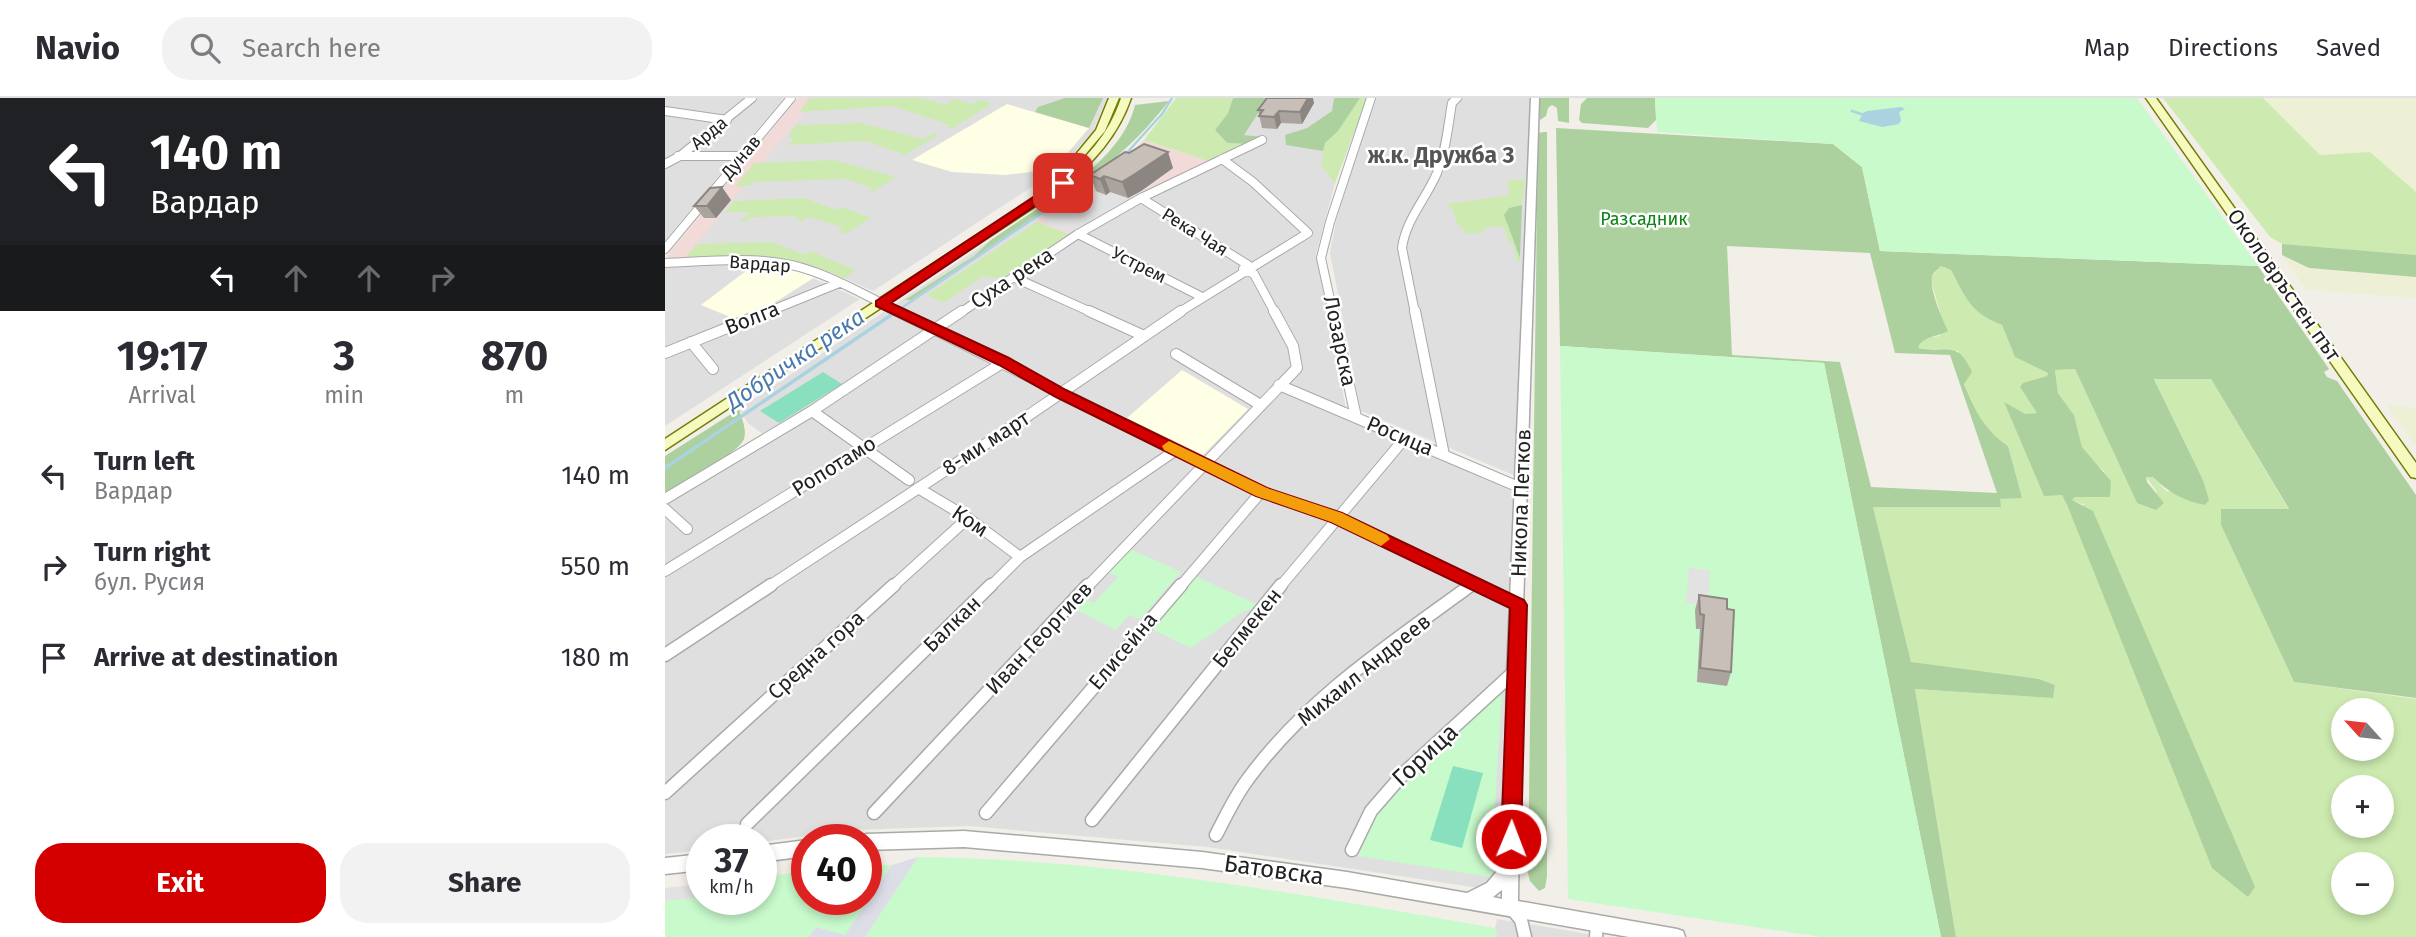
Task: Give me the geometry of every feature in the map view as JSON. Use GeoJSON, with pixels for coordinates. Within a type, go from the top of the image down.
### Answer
{"type":"FeatureCollection","features":[{"type":"Feature","properties":{"kind":"main road"},"geometry":{"type":"LineString","coordinates":[[665,434],[880,303],[1068,168],[1100,131],[1114,98]]}},
{"type":"Feature","properties":{"kind":"main road"},"geometry":{"type":"LineString","coordinates":[[665,445],[1079,170],[1112,131],[1126,98]]}},
{"type":"Feature","properties":{"kind":"main road","name":"Околовръстен път"},"geometry":{"type":"LineString","coordinates":[[2151,98],[2416,473]]}},
{"type":"Feature","properties":{"kind":"street","name":"Арда"},"geometry":{"type":"LineString","coordinates":[[665,164],[680,156],[752,98]]}},
{"type":"Feature","properties":{"kind":"street","name":"Дунав"},"geometry":{"type":"LineString","coordinates":[[665,249],[791,98]]}},
{"type":"Feature","properties":{"kind":"street","name":"Лозарска"},"geometry":{"type":"LineString","coordinates":[[1356,417],[1321,258],[1330,222],[1371,98]]}},
{"type":"Feature","properties":{"kind":"street"},"geometry":{"type":"LineString","coordinates":[[1444,454],[1402,248],[1406,227],[1433,183],[1443,153],[1452,103],[1457,98]]}},
{"type":"Feature","properties":{"kind":"street","name":"Никола Петков"},"geometry":{"type":"LineString","coordinates":[[1510,907],[1514,672],[1535,98]]}},
{"type":"Feature","properties":{"kind":"street"},"geometry":{"type":"LineString","coordinates":[[665,111],[727,120]]}},
{"type":"Feature","properties":{"kind":"street","name":"Суха река"},"geometry":{"type":"LineString","coordinates":[[665,499],[812,411],[1078,234],[1141,198],[1262,140]]}},
{"type":"Feature","properties":{"kind":"street"},"geometry":{"type":"LineString","coordinates":[[665,156],[742,156]]}},
{"type":"Feature","properties":{"kind":"street","name":"8-ми март"},"geometry":{"type":"LineString","coordinates":[[665,655],[913,484],[1061,394],[1200,296],[1308,233],[1253,181],[1222,159]]}},
{"type":"Feature","properties":{"kind":"street","name":"Река Чая"},"geometry":{"type":"LineString","coordinates":[[1141,198],[1254,274],[1293,346],[1297,368],[1279,385]]}},
{"type":"Feature","properties":{"kind":"street","name":"Устрем"},"geometry":{"type":"LineString","coordinates":[[1078,234],[1200,296]]}},
{"type":"Feature","properties":{"kind":"street","name":"Вардар"},"geometry":{"type":"LineString","coordinates":[[665,263],[782,263],[813,271],[839,282],[935,329]]}},
{"type":"Feature","properties":{"kind":"street"},"geometry":{"type":"LineString","coordinates":[[1013,276],[1142,335]]}},
{"type":"Feature","properties":{"kind":"street","name":"Волга"},"geometry":{"type":"LineString","coordinates":[[665,353],[839,282]]}},
{"type":"Feature","properties":{"kind":"street"},"geometry":{"type":"LineString","coordinates":[[935,329],[1262,492],[1336,517],[1518,605]]}},
{"type":"Feature","properties":{"kind":"street"},"geometry":{"type":"LineString","coordinates":[[691,342],[713,369]]}},
{"type":"Feature","properties":{"kind":"street"},"geometry":{"type":"LineString","coordinates":[[1176,354],[1259,404]]}},
{"type":"Feature","properties":{"kind":"street","name":"Ропотамо"},"geometry":{"type":"LineString","coordinates":[[665,571],[1004,362]]}},
{"type":"Feature","properties":{"kind":"street"},"geometry":{"type":"LineString","coordinates":[[1203,463],[1279,385]]}},
{"type":"Feature","properties":{"kind":"street","name":"Росица"},"geometry":{"type":"LineString","coordinates":[[1279,385],[1521,488]]}},
{"type":"Feature","properties":{"kind":"street","name":"Ком"},"geometry":{"type":"LineString","coordinates":[[812,411],[1020,557]]}},
{"type":"Feature","properties":{"kind":"street","name":"Белмекен"},"geometry":{"type":"LineString","coordinates":[[1092,820],[1336,517],[1405,438]]}},
{"type":"Feature","properties":{"kind":"street","name":"Балкан"},"geometry":{"type":"LineString","coordinates":[[747,824],[1020,557],[1177,450]]}},
{"type":"Feature","properties":{"kind":"street","name":"Иван Георгиев"},"geometry":{"type":"LineString","coordinates":[[874,813],[1203,463]]}},
{"type":"Feature","properties":{"kind":"street","name":"Елисейна"},"geometry":{"type":"LineString","coordinates":[[986,813],[1262,492]]}},
{"type":"Feature","properties":{"kind":"street"},"geometry":{"type":"LineString","coordinates":[[665,509],[687,529]]}},
{"type":"Feature","properties":{"kind":"street","name":"Средна гора"},"geometry":{"type":"LineString","coordinates":[[665,793],[968,518]]}},
{"type":"Feature","properties":{"kind":"street","name":"Михаил Андреев"},"geometry":{"type":"LineString","coordinates":[[1216,835],[1249,777],[1303,718],[1334,690],[1474,583]]}},
{"type":"Feature","properties":{"kind":"street","name":"Горица"},"geometry":{"type":"LineString","coordinates":[[1352,850],[1371,811],[1403,773],[1514,672]]}},
{"type":"Feature","properties":{"kind":"street","name":"Батовска"},"geometry":{"type":"LineString","coordinates":[[882,842],[964,839],[1216,862],[1510,907],[1597,930],[1677,937]]}},
{"type":"Feature","properties":{"kind":"street"},"geometry":{"type":"LineString","coordinates":[[665,866],[686,864]]}},
{"type":"Feature","properties":{"kind":"street"},"geometry":{"type":"LineString","coordinates":[[1467,900],[1493,888],[1510,867]]}},
{"type":"Feature","properties":{"kind":"street"},"geometry":{"type":"LineString","coordinates":[[1510,907],[1521,920],[1525,937]]}},
{"type":"Feature","properties":{"kind":"shaded area"},"geometry":{"type":"Polygon","coordinates":[[[665,98],[784,98],[665,241],[665,98]]]}},
{"type":"Feature","properties":{"kind":"shaded area"},"geometry":{"type":"Polygon","coordinates":[[[798,98],[1107,98],[1093,131],[1062,167],[873,291],[819,267],[786,259],[737,256],[669,259],[667,256],[798,98]]]}},
{"type":"Feature","properties":{"kind":"shaded area"},"geometry":{"type":"Polygon","coordinates":[[[798,98],[816,98],[685,258],[669,259],[667,256],[798,98]]]}},
{"type":"Feature","properties":{"kind":"shaded area"},"geometry":{"type":"Polygon","coordinates":[[[1268,98],[1367,98],[1335,183],[1316,254],[1348,419],[1514,492],[1512,605],[1499,891],[1207,847],[969,826],[882,829],[882,824],[791,824],[791,838],[777,840],[777,824],[686,824],[686,852],[665,854],[665,492],[764,435],[748,423],[739,409],[1049,201],[1065,203],[1038,221],[1262,137],[1243,135],[1268,98]]]}},
{"type":"Feature","properties":{"kind":"shaded area"},"geometry":{"type":"Polygon","coordinates":[[[1375,98],[1532,98],[1516,476],[1361,411],[1330,253],[1336,221],[1375,98]]]}},
{"type":"Feature","properties":{"kind":"shaded area"},"geometry":{"type":"Polygon","coordinates":[[[2263,98],[2416,98],[2416,192],[2370,152],[2320,155],[2263,98]]]}},
{"type":"Feature","properties":{"kind":"shaded area"},"geometry":{"type":"Polygon","coordinates":[[[1007,104],[1089,128],[1055,168],[1039,171],[1005,175],[952,172],[912,160],[1007,104]]]}},
{"type":"Feature","properties":{"kind":"shaded area"},"geometry":{"type":"Polygon","coordinates":[[[1144,140],[1211,162],[1071,235],[1037,222],[1111,170],[1144,140]]]}},
{"type":"Feature","properties":{"kind":"shaded area"},"geometry":{"type":"Polygon","coordinates":[[[1100,192],[1106,195],[1110,192],[1132,200],[1072,233],[1045,223],[1047,221],[1044,220],[1064,205],[1072,208],[1100,192]]]}},
{"type":"Feature","properties":{"kind":"shaded area"},"geometry":{"type":"Polygon","coordinates":[[[2282,255],[2309,268],[2416,277],[2416,298],[2306,290],[2282,255]]]}},
{"type":"Feature","properties":{"kind":"shaded area"},"geometry":{"type":"Polygon","coordinates":[[[730,264],[794,270],[860,299],[665,426],[665,267],[730,264]]]}},
{"type":"Feature","properties":{"kind":"shaded area"},"geometry":{"type":"Polygon","coordinates":[[[754,265],[794,270],[815,277],[760,312],[731,324],[728,316],[701,305],[754,265]]]}},
{"type":"Feature","properties":{"kind":"shaded area"},"geometry":{"type":"Polygon","coordinates":[[[1182,370],[1248,409],[1203,455],[1127,418],[1182,370]]]}},
{"type":"Feature","properties":{"kind":"shaded area"},"geometry":{"type":"Polygon","coordinates":[[[2386,405],[2416,408],[2416,447],[2386,405]]]}},
{"type":"Feature","properties":{"kind":"shaded area"},"geometry":{"type":"Polygon","coordinates":[[[1689,568],[1710,570],[1708,606],[1686,603],[1689,568]]]}},
{"type":"Feature","properties":{"kind":"shaded area"},"geometry":{"type":"Polygon","coordinates":[[[918,857],[882,911],[882,880],[892,865],[918,857]]]}},
{"type":"Feature","properties":{"kind":"shaded area"},"geometry":{"type":"Polygon","coordinates":[[[686,886],[686,899],[665,901],[665,888],[686,886]]]}},
{"type":"Feature","properties":{"kind":"shaded area"},"geometry":{"type":"Polygon","coordinates":[[[858,915],[880,915],[865,937],[809,937],[816,927],[845,935],[858,915]]]}},
{"type":"Feature","properties":{"kind":"shaded area"},"geometry":{"type":"Polygon","coordinates":[[[1497,919],[1604,937],[1497,937],[1497,919]]]}},
{"type":"Feature","properties":{"kind":"green space"},"geometry":{"type":"Polygon","coordinates":[[[810,98],[922,98],[945,105],[955,99],[971,104],[980,100],[992,104],[951,129],[946,128],[950,125],[892,106],[799,112],[810,98]]]}},
{"type":"Feature","properties":{"kind":"green space"},"geometry":{"type":"Polygon","coordinates":[[[1065,98],[1103,98],[1089,128],[1035,112],[1038,107],[1065,98]]]}},
{"type":"Feature","properties":{"kind":"green space"},"geometry":{"type":"Polygon","coordinates":[[[1176,98],[1233,98],[1228,113],[1215,130],[1227,143],[1248,144],[1211,162],[1144,140],[1176,98]]]}},
{"type":"Feature","properties":{"kind":"green space"},"geometry":{"type":"Polygon","coordinates":[[[1233,98],[1268,98],[1244,135],[1264,137],[1248,144],[1227,143],[1215,130],[1228,113],[1233,98]]]}},
{"type":"Feature","properties":{"kind":"green space"},"geometry":{"type":"Polygon","coordinates":[[[1334,98],[1360,98],[1338,131],[1325,143],[1323,151],[1286,145],[1285,135],[1307,128],[1332,111],[1334,98]]]}},
{"type":"Feature","properties":{"kind":"green space"},"geometry":{"type":"Polygon","coordinates":[[[1360,98],[1367,98],[1335,183],[1321,165],[1325,143],[1338,131],[1360,98]]]}},
{"type":"Feature","properties":{"kind":"green space"},"geometry":{"type":"Polygon","coordinates":[[[1540,98],[1569,98],[1569,123],[1558,121],[1557,108],[1552,105],[1546,116],[1540,120],[1540,98]]]}},
{"type":"Feature","properties":{"kind":"green space"},"geometry":{"type":"Polygon","coordinates":[[[1587,98],[1655,98],[1656,120],[1648,128],[1582,123],[1579,120],[1581,104],[1587,98]]]}},
{"type":"Feature","properties":{"kind":"green space"},"geometry":{"type":"Polygon","coordinates":[[[1655,98],[2137,98],[2258,266],[1880,251],[1862,167],[1833,144],[1657,132],[1655,98]]]}},
{"type":"Feature","properties":{"kind":"green space"},"geometry":{"type":"Polygon","coordinates":[[[2163,98],[2263,98],[2320,155],[2370,152],[2416,192],[2416,255],[2282,244],[2270,237],[2163,98]]]}},
{"type":"Feature","properties":{"kind":"green space"},"geometry":{"type":"Polygon","coordinates":[[[1169,101],[1113,160],[1073,190],[1068,189],[1109,152],[1125,130],[1135,105],[1169,101]]]}},
{"type":"Feature","properties":{"kind":"green space"},"geometry":{"type":"Polygon","coordinates":[[[861,123],[923,139],[934,133],[939,135],[901,157],[902,154],[866,141],[789,145],[794,137],[787,137],[796,125],[861,123]]]}},
{"type":"Feature","properties":{"kind":"green space","name":"Разсадник"},"geometry":{"type":"Polygon","coordinates":[[[1556,128],[1833,144],[1862,167],[1880,251],[2258,266],[2329,369],[2324,372],[2327,377],[2337,381],[2416,495],[2416,698],[2294,682],[2221,525],[2221,509],[2289,509],[2211,379],[2154,379],[2203,480],[2209,500],[2205,505],[2190,501],[2177,496],[2153,477],[2146,477],[2164,503],[2156,510],[2137,503],[2075,369],[2055,370],[2058,393],[2074,415],[2082,447],[2111,481],[2110,497],[2075,497],[2072,500],[2093,511],[2255,887],[2248,897],[2212,868],[2068,507],[2062,495],[2044,496],[2004,402],[2025,414],[2037,413],[2020,387],[2023,383],[2047,376],[2048,373],[2015,357],[2002,325],[1976,310],[1965,297],[1951,270],[1941,266],[1933,274],[1932,286],[1948,331],[1927,339],[1918,348],[1956,351],[1967,362],[1972,372],[1964,384],[1986,426],[2008,446],[2022,498],[2000,499],[2001,507],[1873,507],[1911,662],[2039,679],[2055,685],[2053,698],[1915,689],[1956,937],[1941,937],[1824,363],[1560,346],[1556,128]],[[1727,246],[1732,355],[1840,362],[1871,487],[1997,493],[1950,355],[1895,353],[1870,253],[1727,246]]]}},
{"type":"Feature","properties":{"kind":"green space"},"geometry":{"type":"Polygon","coordinates":[[[1547,132],[1547,876],[1545,888],[1539,891],[1530,881],[1528,873],[1538,133],[1547,132]]]}},
{"type":"Feature","properties":{"kind":"green space"},"geometry":{"type":"Polygon","coordinates":[[[834,160],[896,177],[872,192],[869,191],[873,188],[846,179],[754,182],[751,185],[735,187],[754,163],[834,160]]]}},
{"type":"Feature","properties":{"kind":"green space"},"geometry":{"type":"Polygon","coordinates":[[[1525,179],[1522,205],[1509,208],[1507,224],[1520,258],[1518,264],[1512,242],[1509,242],[1503,226],[1466,234],[1457,224],[1453,210],[1447,204],[1510,195],[1507,181],[1525,179]]]}},
{"type":"Feature","properties":{"kind":"green space"},"geometry":{"type":"Polygon","coordinates":[[[805,198],[836,210],[842,207],[871,218],[845,234],[838,231],[843,227],[808,217],[801,221],[796,220],[797,216],[750,217],[747,221],[740,221],[750,212],[725,212],[734,201],[805,198]]]}},
{"type":"Feature","properties":{"kind":"green space"},"geometry":{"type":"Polygon","coordinates":[[[1049,201],[1056,202],[911,300],[905,300],[974,256],[991,240],[1049,201]]]}},
{"type":"Feature","properties":{"kind":"green space"},"geometry":{"type":"Polygon","coordinates":[[[1522,205],[1520,258],[1504,215],[1509,208],[1522,205]]]}},
{"type":"Feature","properties":{"kind":"green space"},"geometry":{"type":"Polygon","coordinates":[[[1037,222],[1071,235],[1004,279],[983,276],[944,303],[927,295],[1037,222]]]}},
{"type":"Feature","properties":{"kind":"green space"},"geometry":{"type":"Polygon","coordinates":[[[772,242],[805,255],[810,251],[856,270],[844,278],[825,270],[786,261],[685,258],[697,244],[772,242]]]}},
{"type":"Feature","properties":{"kind":"green space"},"geometry":{"type":"Polygon","coordinates":[[[2282,244],[2416,255],[2416,277],[2309,268],[2282,255],[2282,244]]]}},
{"type":"Feature","properties":{"kind":"green space"},"geometry":{"type":"Polygon","coordinates":[[[1941,266],[1951,270],[1970,304],[2002,325],[2015,357],[2048,373],[2047,376],[2020,387],[2038,413],[2025,415],[2005,404],[2044,495],[2062,495],[2068,507],[2085,505],[2071,500],[2075,497],[2109,497],[2104,471],[2089,458],[2082,447],[2074,415],[2058,393],[2055,370],[2075,369],[2137,503],[2157,492],[2146,477],[2153,477],[2167,492],[2203,480],[2154,378],[2211,379],[2289,510],[2221,509],[2221,525],[2294,682],[2416,699],[2416,937],[1956,937],[1915,689],[2053,698],[2055,685],[2039,679],[1911,663],[1873,507],[2000,507],[2000,499],[2021,497],[2008,446],[1991,433],[1976,411],[1964,383],[1966,378],[1958,351],[1918,348],[1924,340],[1940,336],[1942,319],[1931,281],[1941,266]]]}},
{"type":"Feature","properties":{"kind":"green space"},"geometry":{"type":"Polygon","coordinates":[[[1560,346],[1824,363],[1941,937],[1822,937],[1568,899],[1560,346]]]}},
{"type":"Feature","properties":{"kind":"green space"},"geometry":{"type":"Polygon","coordinates":[[[823,372],[842,384],[779,423],[760,411],[823,372]]]}},
{"type":"Feature","properties":{"kind":"green space"},"geometry":{"type":"Polygon","coordinates":[[[739,409],[745,432],[740,445],[708,468],[665,492],[665,456],[739,409]]]}},
{"type":"Feature","properties":{"kind":"green space"},"geometry":{"type":"Polygon","coordinates":[[[1130,549],[1181,572],[1140,619],[1129,615],[1116,630],[1073,608],[1083,598],[1094,603],[1118,577],[1108,572],[1130,549]]]}},
{"type":"Feature","properties":{"kind":"green space"},"geometry":{"type":"Polygon","coordinates":[[[1195,576],[1260,606],[1241,613],[1191,648],[1151,629],[1195,576]]]}},
{"type":"Feature","properties":{"kind":"green space"},"geometry":{"type":"Polygon","coordinates":[[[1502,687],[1491,877],[1358,856],[1377,814],[1389,799],[1502,687]]]}},
{"type":"Feature","properties":{"kind":"green space"},"geometry":{"type":"Polygon","coordinates":[[[1453,766],[1483,773],[1462,848],[1430,840],[1453,766]]]}},
{"type":"Feature","properties":{"kind":"green space"},"geometry":{"type":"Polygon","coordinates":[[[918,857],[991,859],[1136,872],[1352,903],[1495,928],[1497,937],[865,937],[918,857]]]}},
{"type":"Feature","properties":{"kind":"green space"},"geometry":{"type":"Polygon","coordinates":[[[882,865],[892,865],[882,880],[882,865]]]}},
{"type":"Feature","properties":{"kind":"green space"},"geometry":{"type":"Polygon","coordinates":[[[791,873],[791,915],[858,915],[845,935],[816,927],[809,937],[665,937],[665,901],[686,899],[686,915],[777,915],[777,875],[791,873]]]}},
{"type":"Feature","properties":{"kind":"water"},"geometry":{"type":"Polygon","coordinates":[[[1901,107],[1905,109],[1899,112],[1899,124],[1882,127],[1859,121],[1867,111],[1901,107]]]}},
{"type":"Feature","properties":{"kind":"building"},"geometry":{"type":"Polygon","coordinates":[[[1267,98],[1308,98],[1300,112],[1279,111],[1274,117],[1259,116],[1263,110],[1258,110],[1267,98]]]}},
{"type":"Feature","properties":{"kind":"building"},"geometry":{"type":"Polygon","coordinates":[[[1144,144],[1168,152],[1122,182],[1090,175],[1125,152],[1129,153],[1144,144]]]}},
{"type":"Feature","properties":{"kind":"building"},"geometry":{"type":"Polygon","coordinates":[[[722,187],[707,206],[694,206],[710,188],[722,187]]]}},
{"type":"Feature","properties":{"kind":"building"},"geometry":{"type":"Polygon","coordinates":[[[1699,595],[1727,599],[1727,609],[1734,610],[1731,672],[1700,668],[1704,615],[1700,614],[1699,595]]]}},
{"type":"Feature","properties":{"kind":"waterway","name":"Добричка река"},"geometry":{"type":"LineString","coordinates":[[1124,156],[1162,114],[1172,98]]}},
{"type":"Feature","properties":{"kind":"waterway"},"geometry":{"type":"LineString","coordinates":[[1852,111],[1864,115]]}},
{"type":"Feature","properties":{"kind":"waterway","name":"Добричка река"},"geometry":{"type":"LineString","coordinates":[[894,313],[1095,177]]}},
{"type":"Feature","properties":{"kind":"waterway","name":"Добричка река"},"geometry":{"type":"LineString","coordinates":[[665,468],[897,311]]}},
{"type":"Feature","properties":{"kind":"slow traffic"},"geometry":{"type":"LineString","coordinates":[[1169,446],[1262,492],[1336,517],[1381,539]]}},
{"type":"Feature","properties":{"kind":"district","name":"ж.к. Дружба 3"},"geometry":{"type":"Point","coordinates":[1441,155]}},
{"type":"Feature","properties":{"kind":"route"},"geometry":{"type":"LineString","coordinates":[[1063,183],[881,303],[1262,492],[1336,517],[1518,605],[1511,839]]}}]}
